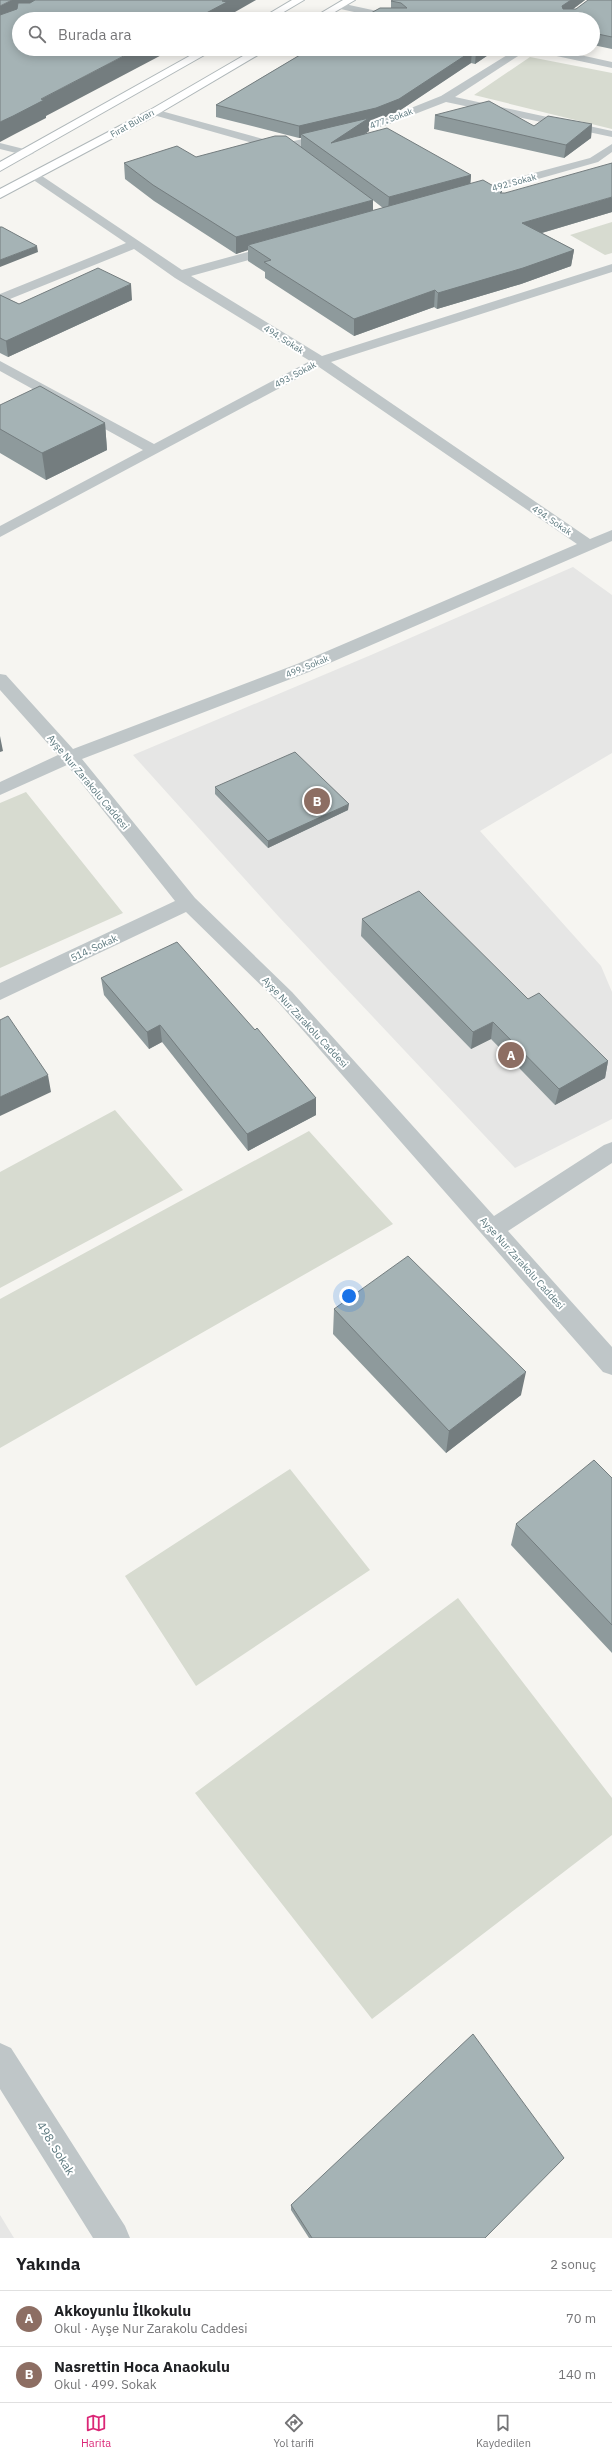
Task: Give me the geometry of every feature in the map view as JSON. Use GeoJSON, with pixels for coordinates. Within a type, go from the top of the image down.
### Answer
{"type":"FeatureCollection","features":[{"type":"Feature","properties":{"kind":"main road"},"geometry":{"type":"LineString","coordinates":[[278,12],[299,0]]}},
{"type":"Feature","properties":{"kind":"main road"},"geometry":{"type":"LineString","coordinates":[[329,12],[350,0]]}},
{"type":"Feature","properties":{"kind":"main road"},"geometry":{"type":"LineString","coordinates":[[0,167],[28,153],[111,104],[197,56]]}},
{"type":"Feature","properties":{"kind":"main road","name":"Fırat Bulvarı"},"geometry":{"type":"LineString","coordinates":[[0,194],[154,112],[251,56]]}},
{"type":"Feature","properties":{"kind":"street"},"geometry":{"type":"LineString","coordinates":[[340,6],[368,12]]}},
{"type":"Feature","properties":{"kind":"street","name":"477. Sokak"},"geometry":{"type":"LineString","coordinates":[[154,112],[281,148],[380,124],[445,98],[513,56]]}},
{"type":"Feature","properties":{"kind":"street"},"geometry":{"type":"LineString","coordinates":[[570,56],[612,65]]}},
{"type":"Feature","properties":{"kind":"street"},"geometry":{"type":"LineString","coordinates":[[445,98],[612,134]]}},
{"type":"Feature","properties":{"kind":"street"},"geometry":{"type":"LineString","coordinates":[[0,146],[28,153]]}},
{"type":"Feature","properties":{"kind":"street"},"geometry":{"type":"LineString","coordinates":[[290,146],[302,156]]}},
{"type":"Feature","properties":{"kind":"street","name":"492. Sokak"},"geometry":{"type":"LineString","coordinates":[[455,199],[607,157],[612,147]]}},
{"type":"Feature","properties":{"kind":"street","name":"494. Sokak"},"geometry":{"type":"LineString","coordinates":[[36,176],[180,275],[320,361],[589,545]]}},
{"type":"Feature","properties":{"kind":"street"},"geometry":{"type":"LineString","coordinates":[[0,299],[134,244]]}},
{"type":"Feature","properties":{"kind":"street"},"geometry":{"type":"LineString","coordinates":[[180,275],[287,245]]}},
{"type":"Feature","properties":{"kind":"street","name":"493. Sokak"},"geometry":{"type":"LineString","coordinates":[[0,532],[320,361],[612,268]]}},
{"type":"Feature","properties":{"kind":"street"},"geometry":{"type":"LineString","coordinates":[[0,365],[153,449]]}},
{"type":"Feature","properties":{"kind":"street","name":"499. Sokak"},"geometry":{"type":"LineString","coordinates":[[0,789],[70,757],[303,668],[612,535]]}},
{"type":"Feature","properties":{"kind":"street","name":"Ayşe Nur Zarakolu Caddesi"},"geometry":{"type":"LineString","coordinates":[[0,679],[70,757],[188,903],[284,997],[612,1364]]}},
{"type":"Feature","properties":{"kind":"street","name":"514. Sokak"},"geometry":{"type":"LineString","coordinates":[[0,992],[188,903]]}},
{"type":"Feature","properties":{"kind":"street"},"geometry":{"type":"LineString","coordinates":[[492,1229],[612,1151]]}},
{"type":"Feature","properties":{"kind":"street","name":"498. Sokak"},"geometry":{"type":"LineString","coordinates":[[0,2059],[113,2238]]}},
{"type":"Feature","properties":{"kind":"shaded area"},"geometry":{"type":"Polygon","coordinates":[[[530,57],[612,73],[612,129],[474,95],[530,57]]]}},
{"type":"Feature","properties":{"kind":"shaded area"},"geometry":{"type":"Polygon","coordinates":[[[612,222],[612,253],[605,255],[570,235],[612,222]]]}},
{"type":"Feature","properties":{"kind":"shaded area"},"geometry":{"type":"Polygon","coordinates":[[[573,567],[612,595],[612,753],[480,831],[601,966],[612,992],[612,1119],[515,1168],[279,917],[133,755],[371,655],[573,567]]]}},
{"type":"Feature","properties":{"kind":"shaded area"},"geometry":{"type":"Polygon","coordinates":[[[26,792],[123,913],[0,968],[0,803],[26,792]]]}},
{"type":"Feature","properties":{"kind":"shaded area"},"geometry":{"type":"Polygon","coordinates":[[[115,1110],[183,1190],[0,1288],[0,1172],[115,1110]]]}},
{"type":"Feature","properties":{"kind":"shaded area"},"geometry":{"type":"Polygon","coordinates":[[[309,1131],[393,1224],[0,1448],[0,1299],[309,1131]]]}},
{"type":"Feature","properties":{"kind":"shaded area"},"geometry":{"type":"Polygon","coordinates":[[[290,1469],[370,1570],[196,1686],[125,1576],[290,1469]]]}},
{"type":"Feature","properties":{"kind":"shaded area"},"geometry":{"type":"Polygon","coordinates":[[[458,1598],[612,1798],[612,1835],[372,2019],[195,1793],[458,1598]]]}},
{"type":"Feature","properties":{"kind":"shaded area"},"geometry":{"type":"Polygon","coordinates":[[[0,2215],[14,2238],[0,2238],[0,2215]]]}},
{"type":"Feature","properties":{"kind":"building"},"geometry":{"type":"Polygon","coordinates":[[[0,0],[12,0],[0,6],[0,0]]]}},
{"type":"Feature","properties":{"kind":"building"},"geometry":{"type":"Polygon","coordinates":[[[35,0],[224,0],[222,1],[227,2],[208,12],[12,12],[12,56],[124,56],[41,99],[44,100],[0,122],[0,15],[17,9],[18,3],[30,3],[35,0]]]}},
{"type":"Feature","properties":{"kind":"building"},"geometry":{"type":"Polygon","coordinates":[[[571,0],[562,6],[563,9],[576,9],[588,0],[612,0],[612,37],[600,34],[600,12],[373,12],[380,8],[407,8],[401,3],[391,1],[571,0]]]}},
{"type":"Feature","properties":{"kind":"building"},"geometry":{"type":"Polygon","coordinates":[[[298,56],[464,56],[399,99],[376,108],[299,126],[216,105],[298,56]]]}},
{"type":"Feature","properties":{"kind":"building"},"geometry":{"type":"Polygon","coordinates":[[[489,101],[534,126],[548,116],[592,124],[566,145],[435,115],[489,101]]]}},
{"type":"Feature","properties":{"kind":"building"},"geometry":{"type":"Polygon","coordinates":[[[369,118],[331,143],[387,128],[471,175],[389,197],[301,134],[369,118]]]}},
{"type":"Feature","properties":{"kind":"building"},"geometry":{"type":"Polygon","coordinates":[[[275,136],[286,136],[373,200],[236,237],[153,185],[124,163],[177,146],[196,157],[275,136]]]}},
{"type":"Feature","properties":{"kind":"building"},"geometry":{"type":"Polygon","coordinates":[[[612,163],[612,197],[522,223],[574,250],[523,268],[438,293],[435,290],[354,319],[264,262],[271,260],[248,245],[483,180],[502,191],[500,193],[505,193],[612,163]]]}},
{"type":"Feature","properties":{"kind":"building"},"geometry":{"type":"Polygon","coordinates":[[[0,227],[2,227],[37,246],[0,260],[0,227]]]}},
{"type":"Feature","properties":{"kind":"building"},"geometry":{"type":"Polygon","coordinates":[[[98,268],[131,284],[6,341],[0,338],[0,295],[19,304],[98,268]]]}},
{"type":"Feature","properties":{"kind":"building"},"geometry":{"type":"Polygon","coordinates":[[[40,386],[105,423],[42,453],[0,429],[0,405],[40,386]]]}},
{"type":"Feature","properties":{"kind":"building"},"geometry":{"type":"Polygon","coordinates":[[[295,752],[349,804],[268,841],[215,787],[295,752]]]}},
{"type":"Feature","properties":{"kind":"building"},"geometry":{"type":"Polygon","coordinates":[[[419,891],[528,999],[539,993],[608,1061],[559,1089],[493,1022],[473,1032],[362,919],[419,891]]]}},
{"type":"Feature","properties":{"kind":"building"},"geometry":{"type":"Polygon","coordinates":[[[177,942],[255,1030],[257,1028],[316,1098],[247,1134],[160,1025],[147,1032],[101,978],[177,942]]]}},
{"type":"Feature","properties":{"kind":"building"},"geometry":{"type":"Polygon","coordinates":[[[8,1016],[48,1075],[0,1097],[0,1020],[8,1016]]]}},
{"type":"Feature","properties":{"kind":"building"},"geometry":{"type":"Polygon","coordinates":[[[408,1256],[526,1372],[449,1431],[334,1309],[408,1256]]]}},
{"type":"Feature","properties":{"kind":"building"},"geometry":{"type":"Polygon","coordinates":[[[594,1460],[612,1478],[612,1625],[516,1524],[594,1460]]]}},
{"type":"Feature","properties":{"kind":"building"},"geometry":{"type":"Polygon","coordinates":[[[473,2034],[564,2158],[485,2238],[312,2238],[291,2205],[473,2034]]]}},
{"type":"Feature","properties":{"kind":"place","name":"Nasrettin Hoca Anaokulu"},"geometry":{"type":"Point","coordinates":[317,801]}},
{"type":"Feature","properties":{"kind":"place","name":"Akkoyunlu İlkokulu"},"geometry":{"type":"Point","coordinates":[511,1055]}}]}
